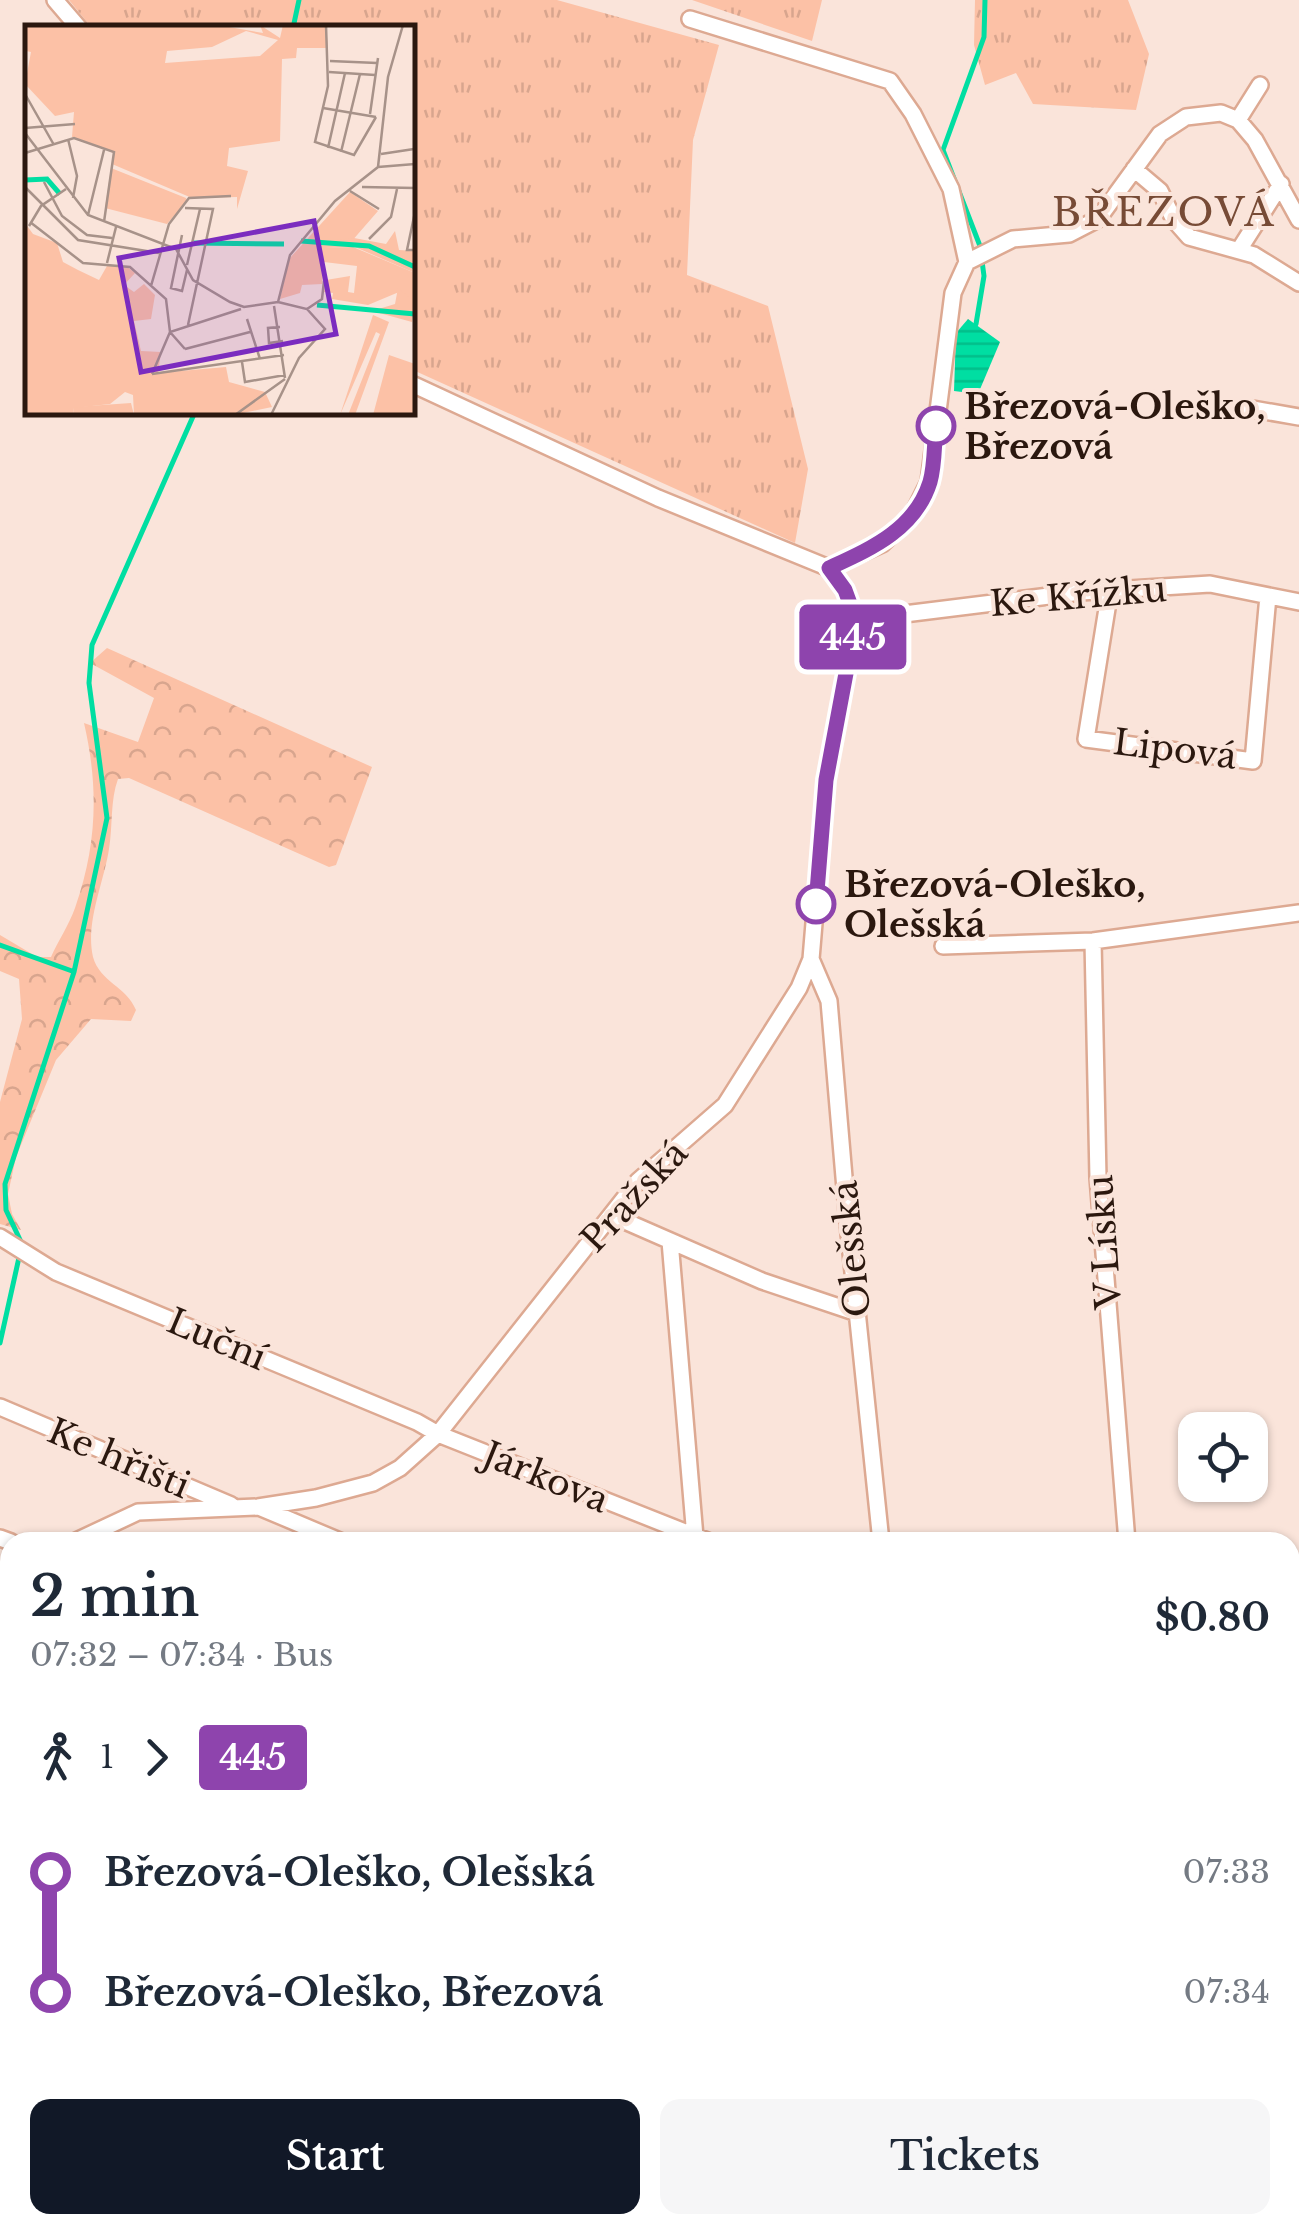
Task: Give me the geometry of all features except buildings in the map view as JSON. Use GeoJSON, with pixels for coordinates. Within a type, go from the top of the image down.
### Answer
{"type":"FeatureCollection","features":[{"type":"Feature","properties":{"kind":"street"},"geometry":{"type":"LineString","coordinates":[[55,0],[76,25]]}},
{"type":"Feature","properties":{"kind":"street"},"geometry":{"type":"LineString","coordinates":[[690,19],[890,82],[913,114],[951,189],[967,262]]}},
{"type":"Feature","properties":{"kind":"street"},"geometry":{"type":"LineString","coordinates":[[1238,120],[1260,84]]}},
{"type":"Feature","properties":{"kind":"street"},"geometry":{"type":"LineString","coordinates":[[829,568],[882,544],[913,514],[930,482],[952,293],[967,262],[1014,239],[1069,234],[1098,219],[1160,134],[1186,117],[1221,113],[1238,120],[1255,140],[1299,220]]}},
{"type":"Feature","properties":{"kind":"street"},"geometry":{"type":"LineString","coordinates":[[1134,169],[1160,191],[1174,220],[1190,237],[1254,255],[1299,282]]}},
{"type":"Feature","properties":{"kind":"street"},"geometry":{"type":"LineString","coordinates":[[1239,250],[1281,184]]}},
{"type":"Feature","properties":{"kind":"street"},"geometry":{"type":"LineString","coordinates":[[415,385],[658,498],[829,568],[845,590],[856,620]]}},
{"type":"Feature","properties":{"kind":"street"},"geometry":{"type":"LineString","coordinates":[[1246,408],[1299,417]]}},
{"type":"Feature","properties":{"kind":"street","name":"Ke Křížku"},"geometry":{"type":"LineString","coordinates":[[856,620],[1110,590],[1210,584],[1299,602]]}},
{"type":"Feature","properties":{"kind":"street","name":"Lipová"},"geometry":{"type":"LineString","coordinates":[[1110,590],[1086,738],[1252,761],[1268,596]]}},
{"type":"Feature","properties":{"kind":"street","name":"Pražská"},"geometry":{"type":"LineString","coordinates":[[95,1532],[138,1512],[238,1508],[316,1498],[373,1483],[400,1468],[438,1434],[638,1182],[725,1106],[799,988],[811,959],[826,780],[856,620]]}},
{"type":"Feature","properties":{"kind":"street"},"geometry":{"type":"LineString","coordinates":[[943,946],[1093,941],[1299,913]]}},
{"type":"Feature","properties":{"kind":"street","name":"V Lísku"},"geometry":{"type":"LineString","coordinates":[[1093,941],[1098,1178],[1125,1532]]}},
{"type":"Feature","properties":{"kind":"street","name":"Olešská"},"geometry":{"type":"LineString","coordinates":[[811,959],[829,1001],[880,1532]]}},
{"type":"Feature","properties":{"kind":"street"},"geometry":{"type":"LineString","coordinates":[[611,1215],[762,1280],[857,1313]]}},
{"type":"Feature","properties":{"kind":"street","name":"Luční"},"geometry":{"type":"LineString","coordinates":[[0,1237],[56,1272],[438,1434]]}},
{"type":"Feature","properties":{"kind":"street"},"geometry":{"type":"LineString","coordinates":[[670,1240],[701,1532]]}},
{"type":"Feature","properties":{"kind":"street","name":"Ke hřišti"},"geometry":{"type":"LineString","coordinates":[[0,1407],[238,1508]]}},
{"type":"Feature","properties":{"kind":"street","name":"Járkova"},"geometry":{"type":"LineString","coordinates":[[438,1434],[682,1532]]}},
{"type":"Feature","properties":{"kind":"street"},"geometry":{"type":"LineString","coordinates":[[258,1506],[319,1532]]}},
{"type":"Feature","properties":{"kind":"green space"},"geometry":{"type":"Polygon","coordinates":[[[69,0],[557,0],[719,45],[693,140],[687,275],[768,306],[808,469],[795,543],[415,371],[415,25],[89,25],[69,0]]]}},
{"type":"Feature","properties":{"kind":"green space"},"geometry":{"type":"Polygon","coordinates":[[[692,0],[822,0],[812,41],[692,0]]]}},
{"type":"Feature","properties":{"kind":"green space"},"geometry":{"type":"Polygon","coordinates":[[[975,0],[1128,0],[1149,54],[1136,110],[1033,104],[1016,73],[985,85],[974,45],[975,0]]]}},
{"type":"Feature","properties":{"kind":"green space"},"geometry":{"type":"Polygon","coordinates":[[[107,648],[372,767],[336,865],[329,867],[129,778],[118,779],[91,944],[96,965],[136,1010],[131,1021],[91,1019],[56,1060],[16,1157],[8,1194],[12,1214],[21,1230],[0,1224],[0,1102],[22,1019],[19,979],[0,971],[0,935],[37,957],[51,957],[73,914],[88,862],[93,816],[92,770],[84,723],[138,742],[154,698],[90,663],[107,648]]]}},
{"type":"Feature","properties":{"kind":"shaded area"},"geometry":{"type":"Polygon","coordinates":[[[968,319],[1000,342],[978,394],[954,391],[956,333],[968,319]]]}},
{"type":"Feature","properties":{"kind":"waterway"},"geometry":{"type":"LineString","coordinates":[[294,25],[299,0]]}},
{"type":"Feature","properties":{"kind":"waterway"},"geometry":{"type":"LineString","coordinates":[[976,324],[984,276],[980,246],[943,150],[984,37],[985,0]]}},
{"type":"Feature","properties":{"kind":"waterway"},"geometry":{"type":"LineString","coordinates":[[0,1343],[22,1244],[6,1210],[5,1184],[74,972],[107,818],[89,683],[92,645],[194,415]]}},
{"type":"Feature","properties":{"kind":"waterway"},"geometry":{"type":"LineString","coordinates":[[0,945],[72,971]]}},
{"type":"Feature","properties":{"kind":"bus line","name":"445"},"geometry":{"type":"LineString","coordinates":[[816,904],[826,780],[856,620],[845,590],[829,568],[882,544],[913,514],[930,482],[936,426]]}},
{"type":"Feature","properties":{"kind":"place","name":"Březová-Oleško, Březová"},"geometry":{"type":"Point","coordinates":[936,426]}},
{"type":"Feature","properties":{"kind":"place","name":"Březová-Oleško, Olešská"},"geometry":{"type":"Point","coordinates":[816,904]}},
{"type":"Feature","properties":{"kind":"district","name":"BŘEZOVÁ"},"geometry":{"type":"Point","coordinates":[1164,212]}}]}
